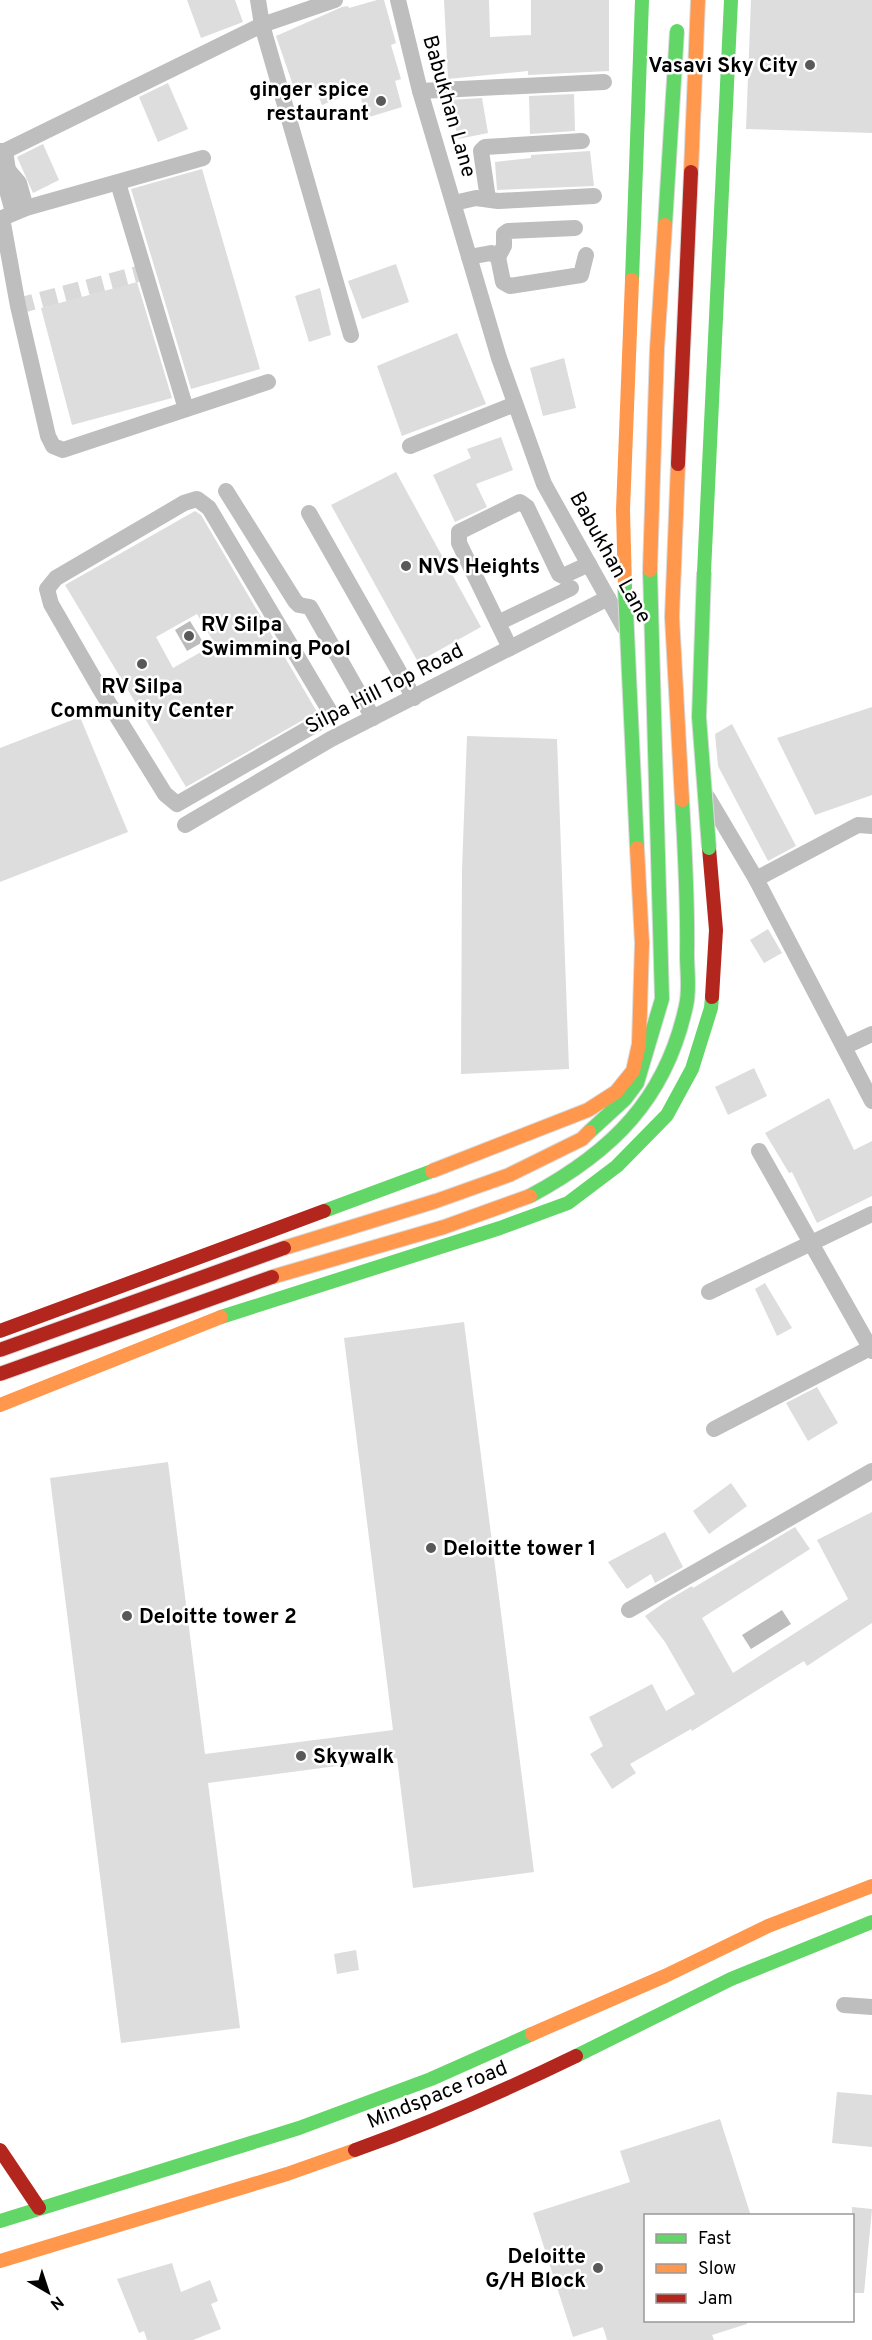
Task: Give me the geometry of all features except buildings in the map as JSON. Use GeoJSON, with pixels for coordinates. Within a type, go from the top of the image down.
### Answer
{"type":"FeatureCollection","features":[{"type":"Feature","properties":{"kind":"main road"},"geometry":{"type":"LineString","coordinates":[[0,1331],[432,1172],[588,1110],[616,1092],[633,1071],[639,1044],[642,943],[623,510],[642,0]]}},
{"type":"Feature","properties":{"kind":"main road"},"geometry":{"type":"LineString","coordinates":[[0,1374],[255,1282],[454,1224],[522,1200],[559,1180],[627,1127],[651,1096],[668,1065],[687,1004],[688,905],[672,617],[698,0]]}},
{"type":"Feature","properties":{"kind":"main road"},"geometry":{"type":"LineString","coordinates":[[0,1406],[220,1317],[500,1228],[568,1203],[617,1166],[667,1115],[692,1070],[711,1008],[716,930],[699,717],[731,0]]}},
{"type":"Feature","properties":{"kind":"main road"},"geometry":{"type":"LineString","coordinates":[[0,1350],[247,1258],[473,1189],[509,1175],[582,1139],[625,1099],[637,1083],[662,999],[649,545],[657,349],[678,20]]}},
{"type":"Feature","properties":{"kind":"main road"},"geometry":{"type":"LineString","coordinates":[[144,1278],[164,1339]]}},
{"type":"Feature","properties":{"kind":"main road"},"geometry":{"type":"LineString","coordinates":[[86,1299],[111,1360]]}},
{"type":"Feature","properties":{"kind":"main road","name":"Mindspace road"},"geometry":{"type":"LineString","coordinates":[[0,2221],[299,2128],[431,2079],[665,1976],[768,1926],[872,1886]]}},
{"type":"Feature","properties":{"kind":"main road","name":"Mindspace road"},"geometry":{"type":"LineString","coordinates":[[0,2261],[287,2174],[415,2129],[508,2089],[731,1979],[872,1922]]}},
{"type":"Feature","properties":{"kind":"main road"},"geometry":{"type":"LineString","coordinates":[[0,2150],[39,2208]]}},
{"type":"Feature","properties":{"kind":"street"},"geometry":{"type":"LineString","coordinates":[[258,0],[262,25],[351,335]]}},
{"type":"Feature","properties":{"kind":"street"},"geometry":{"type":"LineString","coordinates":[[20,210],[4,180],[8,170],[2,151],[262,25],[334,0]]}},
{"type":"Feature","properties":{"kind":"street","name":"Babukhan Lane"},"geometry":{"type":"LineString","coordinates":[[398,0],[420,91],[515,404],[544,484],[645,668],[690,766],[756,879],[872,1101]]}},
{"type":"Feature","properties":{"kind":"street"},"geometry":{"type":"LineString","coordinates":[[420,91],[604,82]]}},
{"type":"Feature","properties":{"kind":"street"},"geometry":{"type":"LineString","coordinates":[[488,200],[480,151],[485,147],[582,141]]}},
{"type":"Feature","properties":{"kind":"street"},"geometry":{"type":"LineString","coordinates":[[203,158],[20,210],[2,218],[45,426],[53,446],[63,450],[268,382]]}},
{"type":"Feature","properties":{"kind":"street"},"geometry":{"type":"LineString","coordinates":[[118,183],[186,409]]}},
{"type":"Feature","properties":{"kind":"street"},"geometry":{"type":"LineString","coordinates":[[454,203],[476,198],[498,201],[594,196]]}},
{"type":"Feature","properties":{"kind":"street"},"geometry":{"type":"LineString","coordinates":[[575,228],[508,231],[504,234],[504,246],[498,257],[503,282],[510,286],[581,275],[586,255]]}},
{"type":"Feature","properties":{"kind":"street"},"geometry":{"type":"LineString","coordinates":[[470,256],[491,253],[498,257]]}},
{"type":"Feature","properties":{"kind":"street"},"geometry":{"type":"LineString","coordinates":[[410,446],[515,404]]}},
{"type":"Feature","properties":{"kind":"street"},"geometry":{"type":"LineString","coordinates":[[226,491],[295,601],[299,605],[310,607],[373,718]]}},
{"type":"Feature","properties":{"kind":"street"},"geometry":{"type":"LineString","coordinates":[[197,499],[209,508],[331,711],[330,717],[280,745],[177,804],[165,794],[100,689],[51,604],[47,589],[56,578],[184,503],[197,499]]}},
{"type":"Feature","properties":{"kind":"street"},"geometry":{"type":"LineString","coordinates":[[510,648],[459,543],[458,535],[462,529],[520,502],[527,507],[558,574],[563,576],[589,564]]}},
{"type":"Feature","properties":{"kind":"street"},"geometry":{"type":"LineString","coordinates":[[309,513],[414,698]]}},
{"type":"Feature","properties":{"kind":"street"},"geometry":{"type":"LineString","coordinates":[[498,623],[571,588]]}},
{"type":"Feature","properties":{"kind":"street","name":"Silpa Hill Top Road"},"geometry":{"type":"LineString","coordinates":[[185,825],[290,761],[608,598]]}},
{"type":"Feature","properties":{"kind":"street"},"geometry":{"type":"LineString","coordinates":[[320,722],[331,739]]}},
{"type":"Feature","properties":{"kind":"street"},"geometry":{"type":"LineString","coordinates":[[280,745],[290,761]]}},
{"type":"Feature","properties":{"kind":"street"},"geometry":{"type":"LineString","coordinates":[[756,879],[858,825],[872,826]]}},
{"type":"Feature","properties":{"kind":"street"},"geometry":{"type":"LineString","coordinates":[[844,1047],[872,1034]]}},
{"type":"Feature","properties":{"kind":"street"},"geometry":{"type":"LineString","coordinates":[[714,1429],[871,1349],[759,1151]]}},
{"type":"Feature","properties":{"kind":"street"},"geometry":{"type":"LineString","coordinates":[[709,1292],[872,1214]]}},
{"type":"Feature","properties":{"kind":"street"},"geometry":{"type":"LineString","coordinates":[[629,1610],[780,1521],[872,1471]]}},
{"type":"Feature","properties":{"kind":"street"},"geometry":{"type":"LineString","coordinates":[[844,2005],[872,2007]]}},
{"type":"Feature","properties":{"kind":"shaded area","name":"RV Silpa Swimming Pool"},"geometry":{"type":"Polygon","coordinates":[[[190,621],[203,642],[187,651],[175,630],[190,621]]]}},
{"type":"Feature","properties":{"kind":"shaded area"},"geometry":{"type":"Polygon","coordinates":[[[782,1610],[791,1624],[751,1649],[742,1635],[782,1610]]]}},
{"type":"Feature","properties":{"kind":"tunnel"},"geometry":{"type":"LineString","coordinates":[[18,306],[145,272]]}},
{"type":"Feature","properties":{"kind":"traffic: fast"},"geometry":{"type":"LineString","coordinates":[[632,280],[642,0]]}},
{"type":"Feature","properties":{"kind":"traffic: fast"},"geometry":{"type":"LineString","coordinates":[[704,572],[731,0]]}},
{"type":"Feature","properties":{"kind":"traffic: fast"},"geometry":{"type":"LineString","coordinates":[[665,225],[677,31]]}},
{"type":"Feature","properties":{"kind":"traffic: fast"},"geometry":{"type":"LineString","coordinates":[[589,1132],[625,1099],[637,1083],[662,999],[650,570]]}},
{"type":"Feature","properties":{"kind":"traffic: fast"},"geometry":{"type":"LineString","coordinates":[[704,572],[699,717],[709,848]]}},
{"type":"Feature","properties":{"kind":"traffic: fast"},"geometry":{"type":"LineString","coordinates":[[625,588],[637,848]]}},
{"type":"Feature","properties":{"kind":"traffic: fast"},"geometry":{"type":"LineString","coordinates":[[530,1196],[586,1161],[631,1119],[665,1069],[677,1039],[686,1006],[688,987],[687,897],[682,800]]}},
{"type":"Feature","properties":{"kind":"traffic: fast"},"geometry":{"type":"LineString","coordinates":[[221,1317],[500,1228],[568,1203],[617,1166],[667,1115],[692,1069],[711,1008],[712,997]]}},
{"type":"Feature","properties":{"kind":"traffic: fast"},"geometry":{"type":"LineString","coordinates":[[324,1211],[432,1171]]}},
{"type":"Feature","properties":{"kind":"traffic: fast"},"geometry":{"type":"LineString","coordinates":[[576,2056],[731,1979],[872,1922]]}},
{"type":"Feature","properties":{"kind":"traffic: fast"},"geometry":{"type":"LineString","coordinates":[[0,2221],[299,2128],[431,2079],[532,2034]]}},
{"type":"Feature","properties":{"kind":"traffic: slow"},"geometry":{"type":"LineString","coordinates":[[691,172],[698,0]]}},
{"type":"Feature","properties":{"kind":"traffic: slow"},"geometry":{"type":"LineString","coordinates":[[650,570],[657,349],[665,225]]}},
{"type":"Feature","properties":{"kind":"traffic: slow"},"geometry":{"type":"LineString","coordinates":[[625,588],[623,510],[632,280]]}},
{"type":"Feature","properties":{"kind":"traffic: slow"},"geometry":{"type":"LineString","coordinates":[[678,464],[672,617],[682,800]]}},
{"type":"Feature","properties":{"kind":"traffic: slow"},"geometry":{"type":"LineString","coordinates":[[432,1171],[588,1110],[616,1092],[633,1071],[639,1044],[642,943],[637,848]]}},
{"type":"Feature","properties":{"kind":"traffic: slow"},"geometry":{"type":"LineString","coordinates":[[284,1248],[436,1201],[509,1175],[582,1139],[589,1132]]}},
{"type":"Feature","properties":{"kind":"traffic: slow"},"geometry":{"type":"LineString","coordinates":[[272,1277],[444,1227],[530,1196]]}},
{"type":"Feature","properties":{"kind":"traffic: slow"},"geometry":{"type":"LineString","coordinates":[[0,1405],[221,1317]]}},
{"type":"Feature","properties":{"kind":"traffic: slow"},"geometry":{"type":"LineString","coordinates":[[532,2034],[665,1976],[768,1926],[872,1886]]}},
{"type":"Feature","properties":{"kind":"traffic: slow"},"geometry":{"type":"LineString","coordinates":[[0,2261],[287,2174],[355,2150]]}},
{"type":"Feature","properties":{"kind":"traffic: jam"},"geometry":{"type":"LineString","coordinates":[[678,464],[691,172]]}},
{"type":"Feature","properties":{"kind":"traffic: jam"},"geometry":{"type":"LineString","coordinates":[[709,848],[716,930],[712,997]]}},
{"type":"Feature","properties":{"kind":"traffic: jam"},"geometry":{"type":"LineString","coordinates":[[0,1331],[324,1211]]}},
{"type":"Feature","properties":{"kind":"traffic: jam"},"geometry":{"type":"LineString","coordinates":[[0,1350],[284,1248]]}},
{"type":"Feature","properties":{"kind":"traffic: jam"},"geometry":{"type":"LineString","coordinates":[[0,1374],[272,1277]]}},
{"type":"Feature","properties":{"kind":"traffic: jam"},"geometry":{"type":"LineString","coordinates":[[355,2150],[467,2106],[576,2056]]}},
{"type":"Feature","properties":{"kind":"traffic: jam"},"geometry":{"type":"LineString","coordinates":[[0,2150],[39,2208]]}},
{"type":"Feature","properties":{"kind":"place","name":"Vasavi Sky City"},"geometry":{"type":"Point","coordinates":[810,65]}},
{"type":"Feature","properties":{"kind":"place","name":"ginger spice restaurant"},"geometry":{"type":"Point","coordinates":[381,101]}},
{"type":"Feature","properties":{"kind":"place","name":"NVS Heights"},"geometry":{"type":"Point","coordinates":[406,566]}},
{"type":"Feature","properties":{"kind":"place","name":"RV Silpa Swimming Pool"},"geometry":{"type":"Point","coordinates":[189,636]}},
{"type":"Feature","properties":{"kind":"place","name":"RV Silpa Community Center"},"geometry":{"type":"Point","coordinates":[142,664]}},
{"type":"Feature","properties":{"kind":"place","name":"Deloitte tower 1"},"geometry":{"type":"Point","coordinates":[431,1548]}},
{"type":"Feature","properties":{"kind":"place","name":"Deloitte tower 2"},"geometry":{"type":"Point","coordinates":[127,1616]}},
{"type":"Feature","properties":{"kind":"place","name":"Skywalk"},"geometry":{"type":"Point","coordinates":[301,1756]}},
{"type":"Feature","properties":{"kind":"place","name":"Deloitte G/H Block"},"geometry":{"type":"Point","coordinates":[598,2268]}}]}
